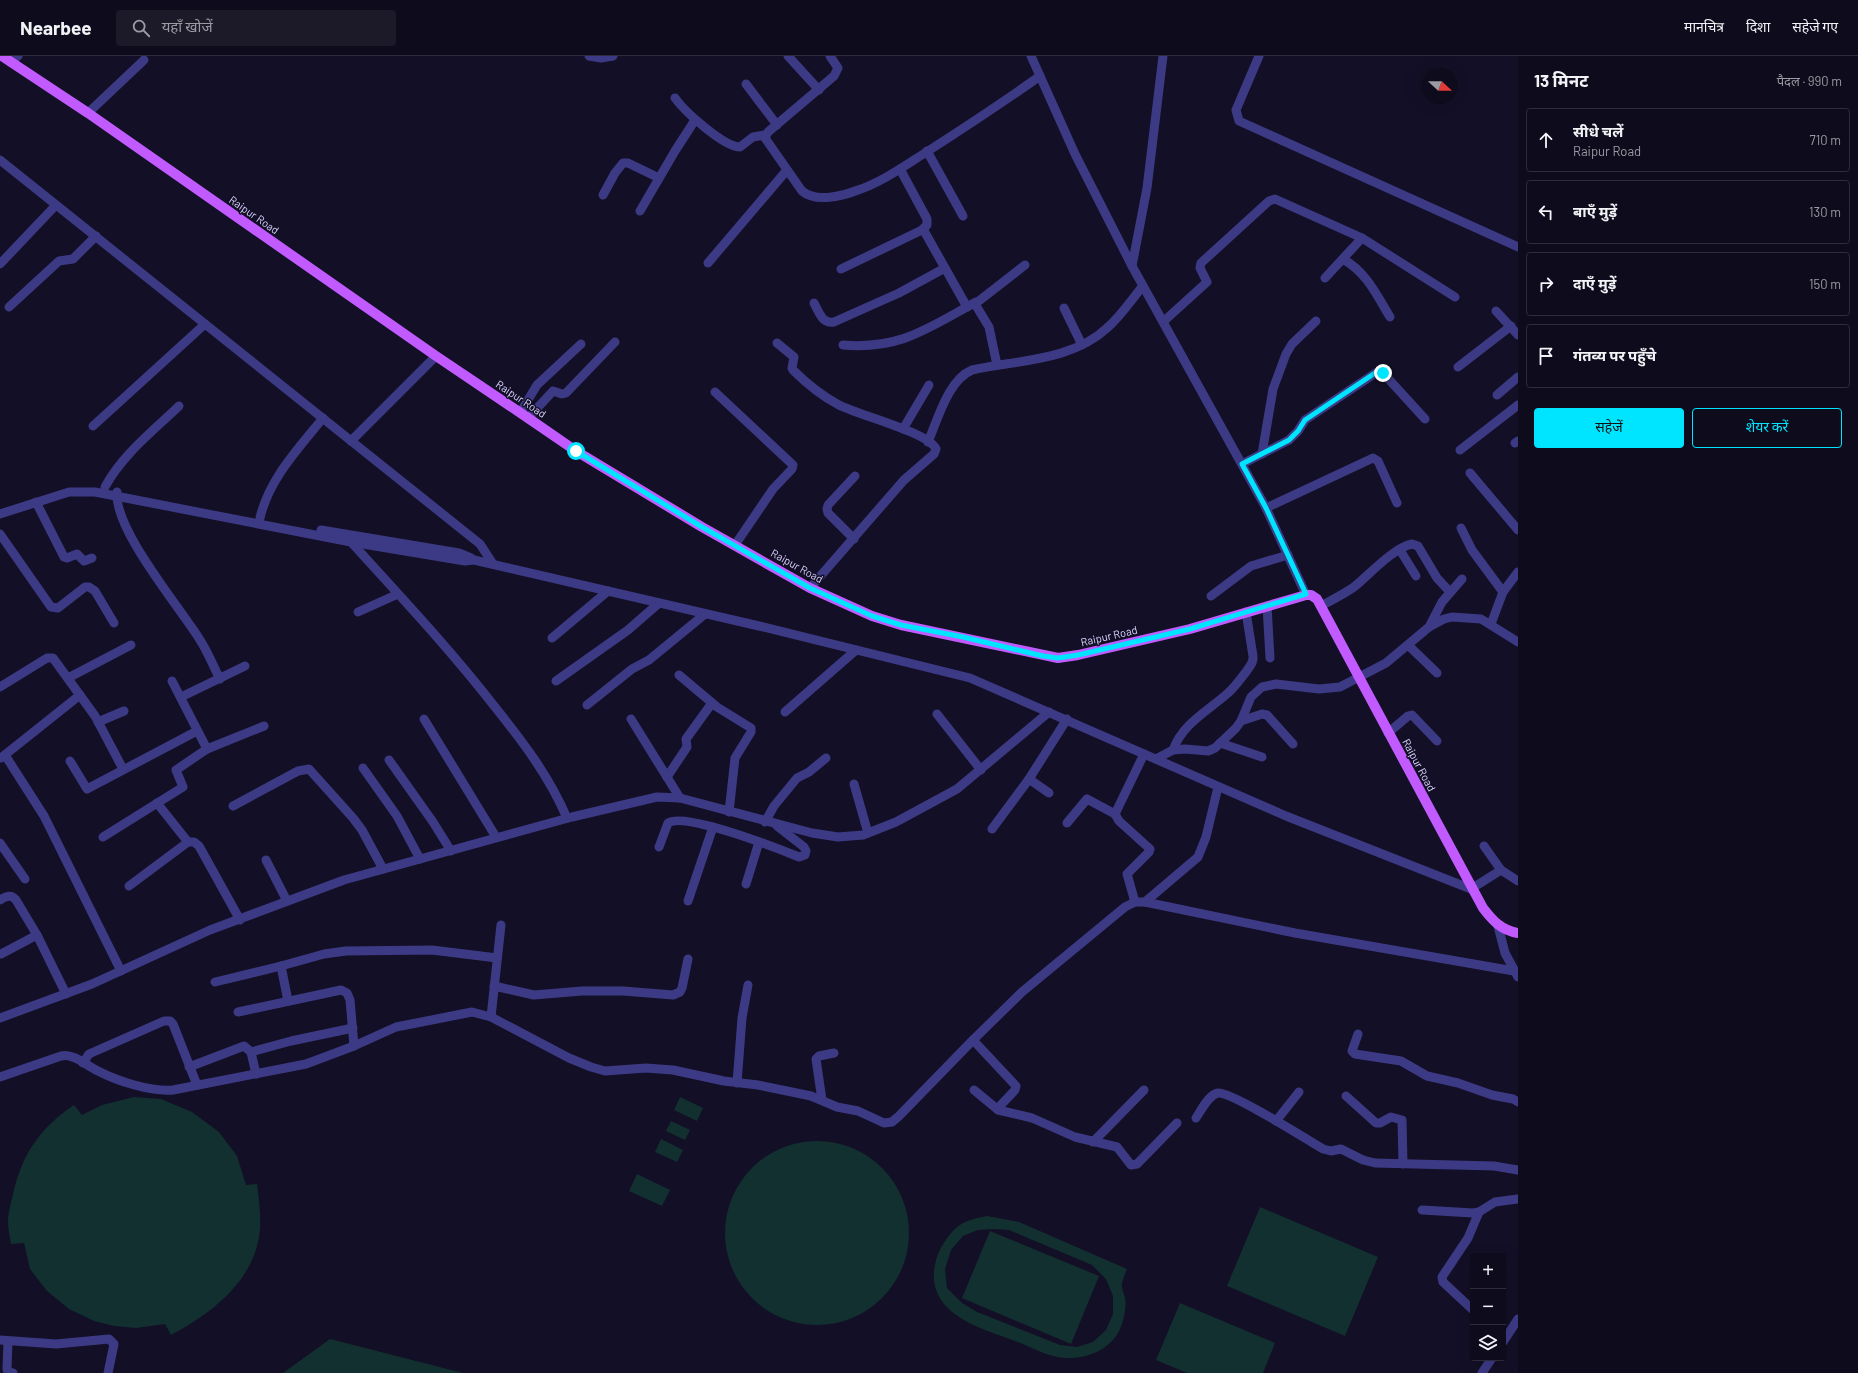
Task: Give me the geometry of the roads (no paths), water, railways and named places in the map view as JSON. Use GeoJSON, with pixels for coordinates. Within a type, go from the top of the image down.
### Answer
{"type":"FeatureCollection","features":[{"type":"Feature","properties":{"kind":"main road","name":"Raipur Road"},"geometry":{"type":"LineString","coordinates":[[10,58],[436,356],[576,451],[810,588],[886,621],[1058,658],[1141,641],[1306,594],[1314,596],[1321,606],[1472,889],[1483,908],[1498,926]]}},
{"type":"Feature","properties":{"kind":"main road"},"geometry":{"type":"LineString","coordinates":[[1498,926],[1504,930],[1518,933]]}},
{"type":"Feature","properties":{"kind":"street"},"geometry":{"type":"LineString","coordinates":[[589,56],[601,58],[613,56]]}},
{"type":"Feature","properties":{"kind":"street"},"geometry":{"type":"LineString","coordinates":[[675,98],[695,120],[737,147],[744,145],[753,137],[766,135],[834,76],[837,71],[837,66],[830,56]]}},
{"type":"Feature","properties":{"kind":"street"},"geometry":{"type":"LineString","coordinates":[[1031,56],[1075,154],[1132,266],[1164,321],[1266,508],[1306,594]]}},
{"type":"Feature","properties":{"kind":"street"},"geometry":{"type":"LineString","coordinates":[[1132,266],[1147,188],[1163,56]]}},
{"type":"Feature","properties":{"kind":"street"},"geometry":{"type":"LineString","coordinates":[[1259,56],[1236,110],[1239,121],[1518,247]]}},
{"type":"Feature","properties":{"kind":"street"},"geometry":{"type":"LineString","coordinates":[[791,57],[819,90]]}},
{"type":"Feature","properties":{"kind":"street"},"geometry":{"type":"LineString","coordinates":[[88,113],[144,60]]}},
{"type":"Feature","properties":{"kind":"street"},"geometry":{"type":"LineString","coordinates":[[766,135],[766,141],[804,193],[812,197],[821,198],[848,194],[860,190],[900,169],[992,110],[1040,76]]}},
{"type":"Feature","properties":{"kind":"street"},"geometry":{"type":"LineString","coordinates":[[746,84],[777,125]]}},
{"type":"Feature","properties":{"kind":"street"},"geometry":{"type":"LineString","coordinates":[[640,211],[695,120]]}},
{"type":"Feature","properties":{"kind":"street"},"geometry":{"type":"LineString","coordinates":[[927,152],[963,216]]}},
{"type":"Feature","properties":{"kind":"street"},"geometry":{"type":"LineString","coordinates":[[0,160],[480,544],[493,564]]}},
{"type":"Feature","properties":{"kind":"street"},"geometry":{"type":"LineString","coordinates":[[604,195],[615,173],[623,163],[628,163],[659,178]]}},
{"type":"Feature","properties":{"kind":"street"},"geometry":{"type":"LineString","coordinates":[[841,269],[923,229],[927,225],[927,219],[900,169]]}},
{"type":"Feature","properties":{"kind":"street"},"geometry":{"type":"LineString","coordinates":[[708,263],[787,170]]}},
{"type":"Feature","properties":{"kind":"street"},"geometry":{"type":"LineString","coordinates":[[1164,321],[1207,282],[1200,268],[1201,263],[1272,200],[1280,200],[1362,238],[1455,297]]}},
{"type":"Feature","properties":{"kind":"street"},"geometry":{"type":"LineString","coordinates":[[0,264],[56,205]]}},
{"type":"Feature","properties":{"kind":"street"},"geometry":{"type":"LineString","coordinates":[[923,229],[967,307]]}},
{"type":"Feature","properties":{"kind":"street"},"geometry":{"type":"LineString","coordinates":[[10,307],[59,261],[73,259],[96,236]]}},
{"type":"Feature","properties":{"kind":"street"},"geometry":{"type":"LineString","coordinates":[[1325,278],[1362,238]]}},
{"type":"Feature","properties":{"kind":"street"},"geometry":{"type":"LineString","coordinates":[[1343,259],[1354,265],[1363,274],[1390,317]]}},
{"type":"Feature","properties":{"kind":"street"},"geometry":{"type":"LineString","coordinates":[[843,345],[876,346],[894,342],[924,331],[976,302],[1025,265]]}},
{"type":"Feature","properties":{"kind":"street"},"geometry":{"type":"LineString","coordinates":[[814,303],[823,320],[827,323],[834,322],[899,293],[945,268]]}},
{"type":"Feature","properties":{"kind":"street"},"geometry":{"type":"LineString","coordinates":[[928,442],[953,385],[957,380],[972,370],[1047,356],[1074,349],[1082,345],[1107,328],[1143,286]]}},
{"type":"Feature","properties":{"kind":"street"},"geometry":{"type":"LineString","coordinates":[[976,302],[976,306],[989,327],[997,365]]}},
{"type":"Feature","properties":{"kind":"street"},"geometry":{"type":"LineString","coordinates":[[1064,308],[1082,345]]}},
{"type":"Feature","properties":{"kind":"street"},"geometry":{"type":"LineString","coordinates":[[1496,311],[1518,334]]}},
{"type":"Feature","properties":{"kind":"street"},"geometry":{"type":"LineString","coordinates":[[1262,454],[1273,389],[1286,354],[1292,344],[1316,321]]}},
{"type":"Feature","properties":{"kind":"street"},"geometry":{"type":"LineString","coordinates":[[93,426],[205,324]]}},
{"type":"Feature","properties":{"kind":"street"},"geometry":{"type":"LineString","coordinates":[[1458,367],[1511,326]]}},
{"type":"Feature","properties":{"kind":"street"},"geometry":{"type":"LineString","coordinates":[[524,416],[553,391],[562,394],[566,393],[615,342]]}},
{"type":"Feature","properties":{"kind":"street"},"geometry":{"type":"LineString","coordinates":[[777,343],[793,355],[793,370],[821,394],[846,408],[903,429],[935,447],[934,454],[904,480],[810,588]]}},
{"type":"Feature","properties":{"kind":"street"},"geometry":{"type":"LineString","coordinates":[[524,416],[537,385],[581,344]]}},
{"type":"Feature","properties":{"kind":"street"},"geometry":{"type":"LineString","coordinates":[[351,441],[436,356]]}},
{"type":"Feature","properties":{"kind":"street"},"geometry":{"type":"LineString","coordinates":[[1242,464],[1289,440],[1298,431],[1305,420],[1377,372],[1384,374],[1425,419]]}},
{"type":"Feature","properties":{"kind":"street"},"geometry":{"type":"LineString","coordinates":[[1497,395],[1518,377]]}},
{"type":"Feature","properties":{"kind":"street"},"geometry":{"type":"LineString","coordinates":[[903,429],[929,385]]}},
{"type":"Feature","properties":{"kind":"street"},"geometry":{"type":"LineString","coordinates":[[715,392],[793,465],[792,469],[773,490],[735,545]]}},
{"type":"Feature","properties":{"kind":"street"},"geometry":{"type":"LineString","coordinates":[[1460,450],[1518,405]]}},
{"type":"Feature","properties":{"kind":"street"},"geometry":{"type":"LineString","coordinates":[[105,487],[111,476],[122,462],[179,406]]}},
{"type":"Feature","properties":{"kind":"street"},"geometry":{"type":"LineString","coordinates":[[260,518],[262,508],[274,481],[322,418]]}},
{"type":"Feature","properties":{"kind":"street"},"geometry":{"type":"LineString","coordinates":[[1266,508],[1373,458],[1378,461],[1397,503]]}},
{"type":"Feature","properties":{"kind":"street"},"geometry":{"type":"LineString","coordinates":[[1470,473],[1518,530]]}},
{"type":"Feature","properties":{"kind":"street"},"geometry":{"type":"LineString","coordinates":[[854,538],[828,513],[826,509],[855,476]]}},
{"type":"Feature","properties":{"kind":"street"},"geometry":{"type":"LineString","coordinates":[[0,507],[67,486],[87,485],[105,487],[117,494],[351,542],[465,561],[474,560]]}},
{"type":"Feature","properties":{"kind":"street"},"geometry":{"type":"LineString","coordinates":[[0,514],[69,492],[95,492],[117,494],[459,553],[474,560],[970,678],[1286,816],[1472,889],[1501,870]]}},
{"type":"Feature","properties":{"kind":"street"},"geometry":{"type":"LineString","coordinates":[[117,494],[117,504],[122,518],[145,559],[201,640],[220,679]]}},
{"type":"Feature","properties":{"kind":"street"},"geometry":{"type":"LineString","coordinates":[[36,502],[64,557],[67,558],[77,554],[84,561],[92,558]]}},
{"type":"Feature","properties":{"kind":"street"},"geometry":{"type":"LineString","coordinates":[[1461,528],[1472,550],[1503,592]]}},
{"type":"Feature","properties":{"kind":"street"},"geometry":{"type":"LineString","coordinates":[[0,534],[50,607],[58,608],[86,587],[90,587],[95,591],[114,623]]}},
{"type":"Feature","properties":{"kind":"street"},"geometry":{"type":"LineString","coordinates":[[351,542],[474,681],[522,741],[554,788],[567,818]]}},
{"type":"Feature","properties":{"kind":"street"},"geometry":{"type":"LineString","coordinates":[[1321,606],[1354,587],[1400,550],[1412,544],[1418,546],[1437,578],[1450,592]]}},
{"type":"Feature","properties":{"kind":"street"},"geometry":{"type":"LineString","coordinates":[[1400,550],[1416,576]]}},
{"type":"Feature","properties":{"kind":"street"},"geometry":{"type":"LineString","coordinates":[[1211,596],[1251,566],[1288,555]]}},
{"type":"Feature","properties":{"kind":"street"},"geometry":{"type":"LineString","coordinates":[[1491,624],[1503,592],[1518,572]]}},
{"type":"Feature","properties":{"kind":"street"},"geometry":{"type":"LineString","coordinates":[[1429,627],[1442,602],[1462,579]]}},
{"type":"Feature","properties":{"kind":"street"},"geometry":{"type":"LineString","coordinates":[[552,638],[608,591]]}},
{"type":"Feature","properties":{"kind":"street"},"geometry":{"type":"LineString","coordinates":[[358,612],[398,594]]}},
{"type":"Feature","properties":{"kind":"street"},"geometry":{"type":"LineString","coordinates":[[556,681],[628,630],[659,603]]}},
{"type":"Feature","properties":{"kind":"street"},"geometry":{"type":"LineString","coordinates":[[1267,606],[1270,658]]}},
{"type":"Feature","properties":{"kind":"street"},"geometry":{"type":"LineString","coordinates":[[1174,750],[1180,735],[1206,709],[1232,689],[1253,662],[1246,612]]}},
{"type":"Feature","properties":{"kind":"street"},"geometry":{"type":"LineString","coordinates":[[587,705],[632,669],[649,660],[705,614]]}},
{"type":"Feature","properties":{"kind":"street"},"geometry":{"type":"LineString","coordinates":[[1156,759],[1174,750],[1185,749],[1208,751],[1220,743],[1241,721],[1251,697],[1262,687],[1276,684],[1329,689],[1340,687],[1386,663],[1429,627],[1439,621],[1452,617],[1478,618],[1491,624],[1518,642]]}},
{"type":"Feature","properties":{"kind":"street"},"geometry":{"type":"LineString","coordinates":[[68,678],[131,645]]}},
{"type":"Feature","properties":{"kind":"street"},"geometry":{"type":"LineString","coordinates":[[1408,645],[1437,673]]}},
{"type":"Feature","properties":{"kind":"street"},"geometry":{"type":"LineString","coordinates":[[785,712],[856,650]]}},
{"type":"Feature","properties":{"kind":"street"},"geometry":{"type":"LineString","coordinates":[[0,687],[49,657],[56,660],[98,722],[123,769]]}},
{"type":"Feature","properties":{"kind":"street"},"geometry":{"type":"LineString","coordinates":[[181,697],[245,666]]}},
{"type":"Feature","properties":{"kind":"street"},"geometry":{"type":"LineString","coordinates":[[679,675],[712,703],[748,724],[751,729],[735,758],[729,812]]}},
{"type":"Feature","properties":{"kind":"street"},"geometry":{"type":"LineString","coordinates":[[172,681],[196,731],[207,749]]}},
{"type":"Feature","properties":{"kind":"street"},"geometry":{"type":"LineString","coordinates":[[80,696],[2,757],[44,816],[121,971]]}},
{"type":"Feature","properties":{"kind":"street"},"geometry":{"type":"LineString","coordinates":[[667,776],[687,747],[686,739],[712,703]]}},
{"type":"Feature","properties":{"kind":"street"},"geometry":{"type":"LineString","coordinates":[[98,722],[124,711]]}},
{"type":"Feature","properties":{"kind":"street"},"geometry":{"type":"LineString","coordinates":[[0,1018],[66,994],[121,971],[210,930],[344,880],[567,818],[657,798],[680,798],[812,834],[848,837],[868,833],[896,822],[942,799],[957,789],[1049,712]]}},
{"type":"Feature","properties":{"kind":"street"},"geometry":{"type":"LineString","coordinates":[[937,714],[981,770]]}},
{"type":"Feature","properties":{"kind":"street"},"geometry":{"type":"LineString","coordinates":[[1241,721],[1262,714],[1267,715],[1293,744]]}},
{"type":"Feature","properties":{"kind":"street"},"geometry":{"type":"LineString","coordinates":[[1388,733],[1408,716],[1412,716],[1437,741]]}},
{"type":"Feature","properties":{"kind":"street"},"geometry":{"type":"LineString","coordinates":[[424,719],[496,837]]}},
{"type":"Feature","properties":{"kind":"street"},"geometry":{"type":"LineString","coordinates":[[630,719],[680,798]]}},
{"type":"Feature","properties":{"kind":"street"},"geometry":{"type":"LineString","coordinates":[[992,829],[1028,778],[1066,719]]}},
{"type":"Feature","properties":{"kind":"street"},"geometry":{"type":"LineString","coordinates":[[103,837],[183,787],[176,770],[207,749],[264,726]]}},
{"type":"Feature","properties":{"kind":"street"},"geometry":{"type":"LineString","coordinates":[[70,761],[87,789],[196,731]]}},
{"type":"Feature","properties":{"kind":"street"},"geometry":{"type":"LineString","coordinates":[[1220,743],[1262,757]]}},
{"type":"Feature","properties":{"kind":"street"},"geometry":{"type":"LineString","coordinates":[[1115,814],[1144,754]]}},
{"type":"Feature","properties":{"kind":"street"},"geometry":{"type":"LineString","coordinates":[[765,822],[774,806],[797,778],[811,770],[826,758]]}},
{"type":"Feature","properties":{"kind":"street"},"geometry":{"type":"LineString","coordinates":[[389,760],[451,851]]}},
{"type":"Feature","properties":{"kind":"street"},"geometry":{"type":"LineString","coordinates":[[363,768],[397,816],[420,859]]}},
{"type":"Feature","properties":{"kind":"street"},"geometry":{"type":"LineString","coordinates":[[233,806],[298,771],[309,770],[362,830],[383,869]]}},
{"type":"Feature","properties":{"kind":"street"},"geometry":{"type":"LineString","coordinates":[[1028,778],[1049,793]]}},
{"type":"Feature","properties":{"kind":"street"},"geometry":{"type":"LineString","coordinates":[[854,784],[868,833]]}},
{"type":"Feature","properties":{"kind":"street"},"geometry":{"type":"LineString","coordinates":[[0,1077],[64,1055],[70,1056],[106,1075],[144,1087],[167,1090],[306,1064],[354,1046],[396,1027],[464,1012],[480,1013],[491,1017],[570,1058],[598,1070],[666,1069],[737,1083],[770,1087],[822,1100],[837,1107],[858,1111],[880,1122],[892,1122],[1022,992],[1125,907],[1140,902],[1198,857],[1206,837],[1218,787]]}},
{"type":"Feature","properties":{"kind":"street"},"geometry":{"type":"LineString","coordinates":[[1067,823],[1087,799],[1115,814],[1119,821],[1150,849],[1149,852],[1126,874],[1126,878],[1140,902],[1295,933],[1516,974]]}},
{"type":"Feature","properties":{"kind":"street"},"geometry":{"type":"LineString","coordinates":[[157,803],[188,842]]}},
{"type":"Feature","properties":{"kind":"street"},"geometry":{"type":"LineString","coordinates":[[659,847],[668,823],[672,821],[692,822],[713,827],[779,848],[799,857],[805,855],[806,851],[804,847],[774,824]]}},
{"type":"Feature","properties":{"kind":"street"},"geometry":{"type":"LineString","coordinates":[[688,901],[713,827]]}},
{"type":"Feature","properties":{"kind":"street"},"geometry":{"type":"LineString","coordinates":[[129,886],[188,842],[194,842],[199,846],[240,920]]}},
{"type":"Feature","properties":{"kind":"street"},"geometry":{"type":"LineString","coordinates":[[746,884],[759,842]]}},
{"type":"Feature","properties":{"kind":"street"},"geometry":{"type":"LineString","coordinates":[[0,843],[25,879]]}},
{"type":"Feature","properties":{"kind":"street"},"geometry":{"type":"LineString","coordinates":[[1484,846],[1501,870],[1518,881]]}},
{"type":"Feature","properties":{"kind":"street"},"geometry":{"type":"LineString","coordinates":[[266,860],[287,902]]}},
{"type":"Feature","properties":{"kind":"street"},"geometry":{"type":"LineString","coordinates":[[0,900],[8,896],[14,898],[37,935],[66,994]]}},
{"type":"Feature","properties":{"kind":"street"},"geometry":{"type":"LineString","coordinates":[[491,1017],[501,925]]}},
{"type":"Feature","properties":{"kind":"street"},"geometry":{"type":"LineString","coordinates":[[1498,926],[1505,953],[1516,974]]}},
{"type":"Feature","properties":{"kind":"street"},"geometry":{"type":"LineString","coordinates":[[0,954],[37,935]]}},
{"type":"Feature","properties":{"kind":"street"},"geometry":{"type":"LineString","coordinates":[[215,982],[324,954],[346,951],[432,950],[497,958]]}},
{"type":"Feature","properties":{"kind":"street"},"geometry":{"type":"LineString","coordinates":[[494,986],[534,995],[582,991],[623,991],[673,995],[680,992],[682,988],[688,959]]}},
{"type":"Feature","properties":{"kind":"street"},"geometry":{"type":"LineString","coordinates":[[280,966],[288,1001]]}},
{"type":"Feature","properties":{"kind":"street"},"geometry":{"type":"LineString","coordinates":[[737,1083],[742,1018],[748,985]]}},
{"type":"Feature","properties":{"kind":"street"},"geometry":{"type":"LineString","coordinates":[[238,1012],[338,990],[344,991],[350,1000],[354,1046]]}},
{"type":"Feature","properties":{"kind":"street"},"geometry":{"type":"LineString","coordinates":[[83,1063],[89,1054],[167,1020],[173,1024],[197,1085]]}},
{"type":"Feature","properties":{"kind":"street"},"geometry":{"type":"LineString","coordinates":[[251,1052],[291,1041],[353,1028]]}},
{"type":"Feature","properties":{"kind":"street"},"geometry":{"type":"LineString","coordinates":[[1358,1034],[1352,1051],[1355,1054],[1401,1061],[1427,1076],[1458,1083],[1488,1093],[1513,1099],[1518,1102]]}},
{"type":"Feature","properties":{"kind":"street"},"geometry":{"type":"LineString","coordinates":[[973,1040],[1016,1086],[1015,1090],[997,1109]]}},
{"type":"Feature","properties":{"kind":"street"},"geometry":{"type":"LineString","coordinates":[[189,1067],[242,1046],[246,1047],[251,1052],[256,1074]]}},
{"type":"Feature","properties":{"kind":"street"},"geometry":{"type":"LineString","coordinates":[[822,1100],[816,1058],[819,1056],[834,1054]]}},
{"type":"Feature","properties":{"kind":"street"},"geometry":{"type":"LineString","coordinates":[[974,1090],[1000,1112],[1032,1118],[1075,1137],[1117,1147],[1122,1151],[1129,1164],[1135,1165],[1177,1123]]}},
{"type":"Feature","properties":{"kind":"street"},"geometry":{"type":"LineString","coordinates":[[1093,1142],[1144,1090]]}},
{"type":"Feature","properties":{"kind":"street"},"geometry":{"type":"LineString","coordinates":[[1276,1121],[1299,1092]]}},
{"type":"Feature","properties":{"kind":"street"},"geometry":{"type":"LineString","coordinates":[[1196,1118],[1213,1095],[1220,1093],[1228,1095],[1276,1121],[1323,1149],[1329,1151],[1341,1149],[1371,1163],[1494,1166],[1518,1170]]}},
{"type":"Feature","properties":{"kind":"street"},"geometry":{"type":"LineString","coordinates":[[1346,1096],[1376,1123],[1380,1123],[1391,1117],[1402,1120],[1403,1164]]}},
{"type":"Feature","properties":{"kind":"street"},"geometry":{"type":"LineString","coordinates":[[1422,1210],[1467,1214],[1480,1212],[1495,1202],[1518,1199]]}},
{"type":"Feature","properties":{"kind":"street"},"geometry":{"type":"LineString","coordinates":[[1470,1307],[1443,1282],[1442,1277],[1468,1238],[1480,1212]]}},
{"type":"Feature","properties":{"kind":"street"},"geometry":{"type":"LineString","coordinates":[[1506,1336],[1518,1320]]}},
{"type":"Feature","properties":{"kind":"street"},"geometry":{"type":"LineString","coordinates":[[13,1373],[8,1372],[7,1369],[4,1340],[56,1344],[109,1339],[112,1340],[114,1344],[108,1373]]}},
{"type":"Feature","properties":{"kind":"street"},"geometry":{"type":"LineString","coordinates":[[1482,1373],[1490,1361]]}}]}
